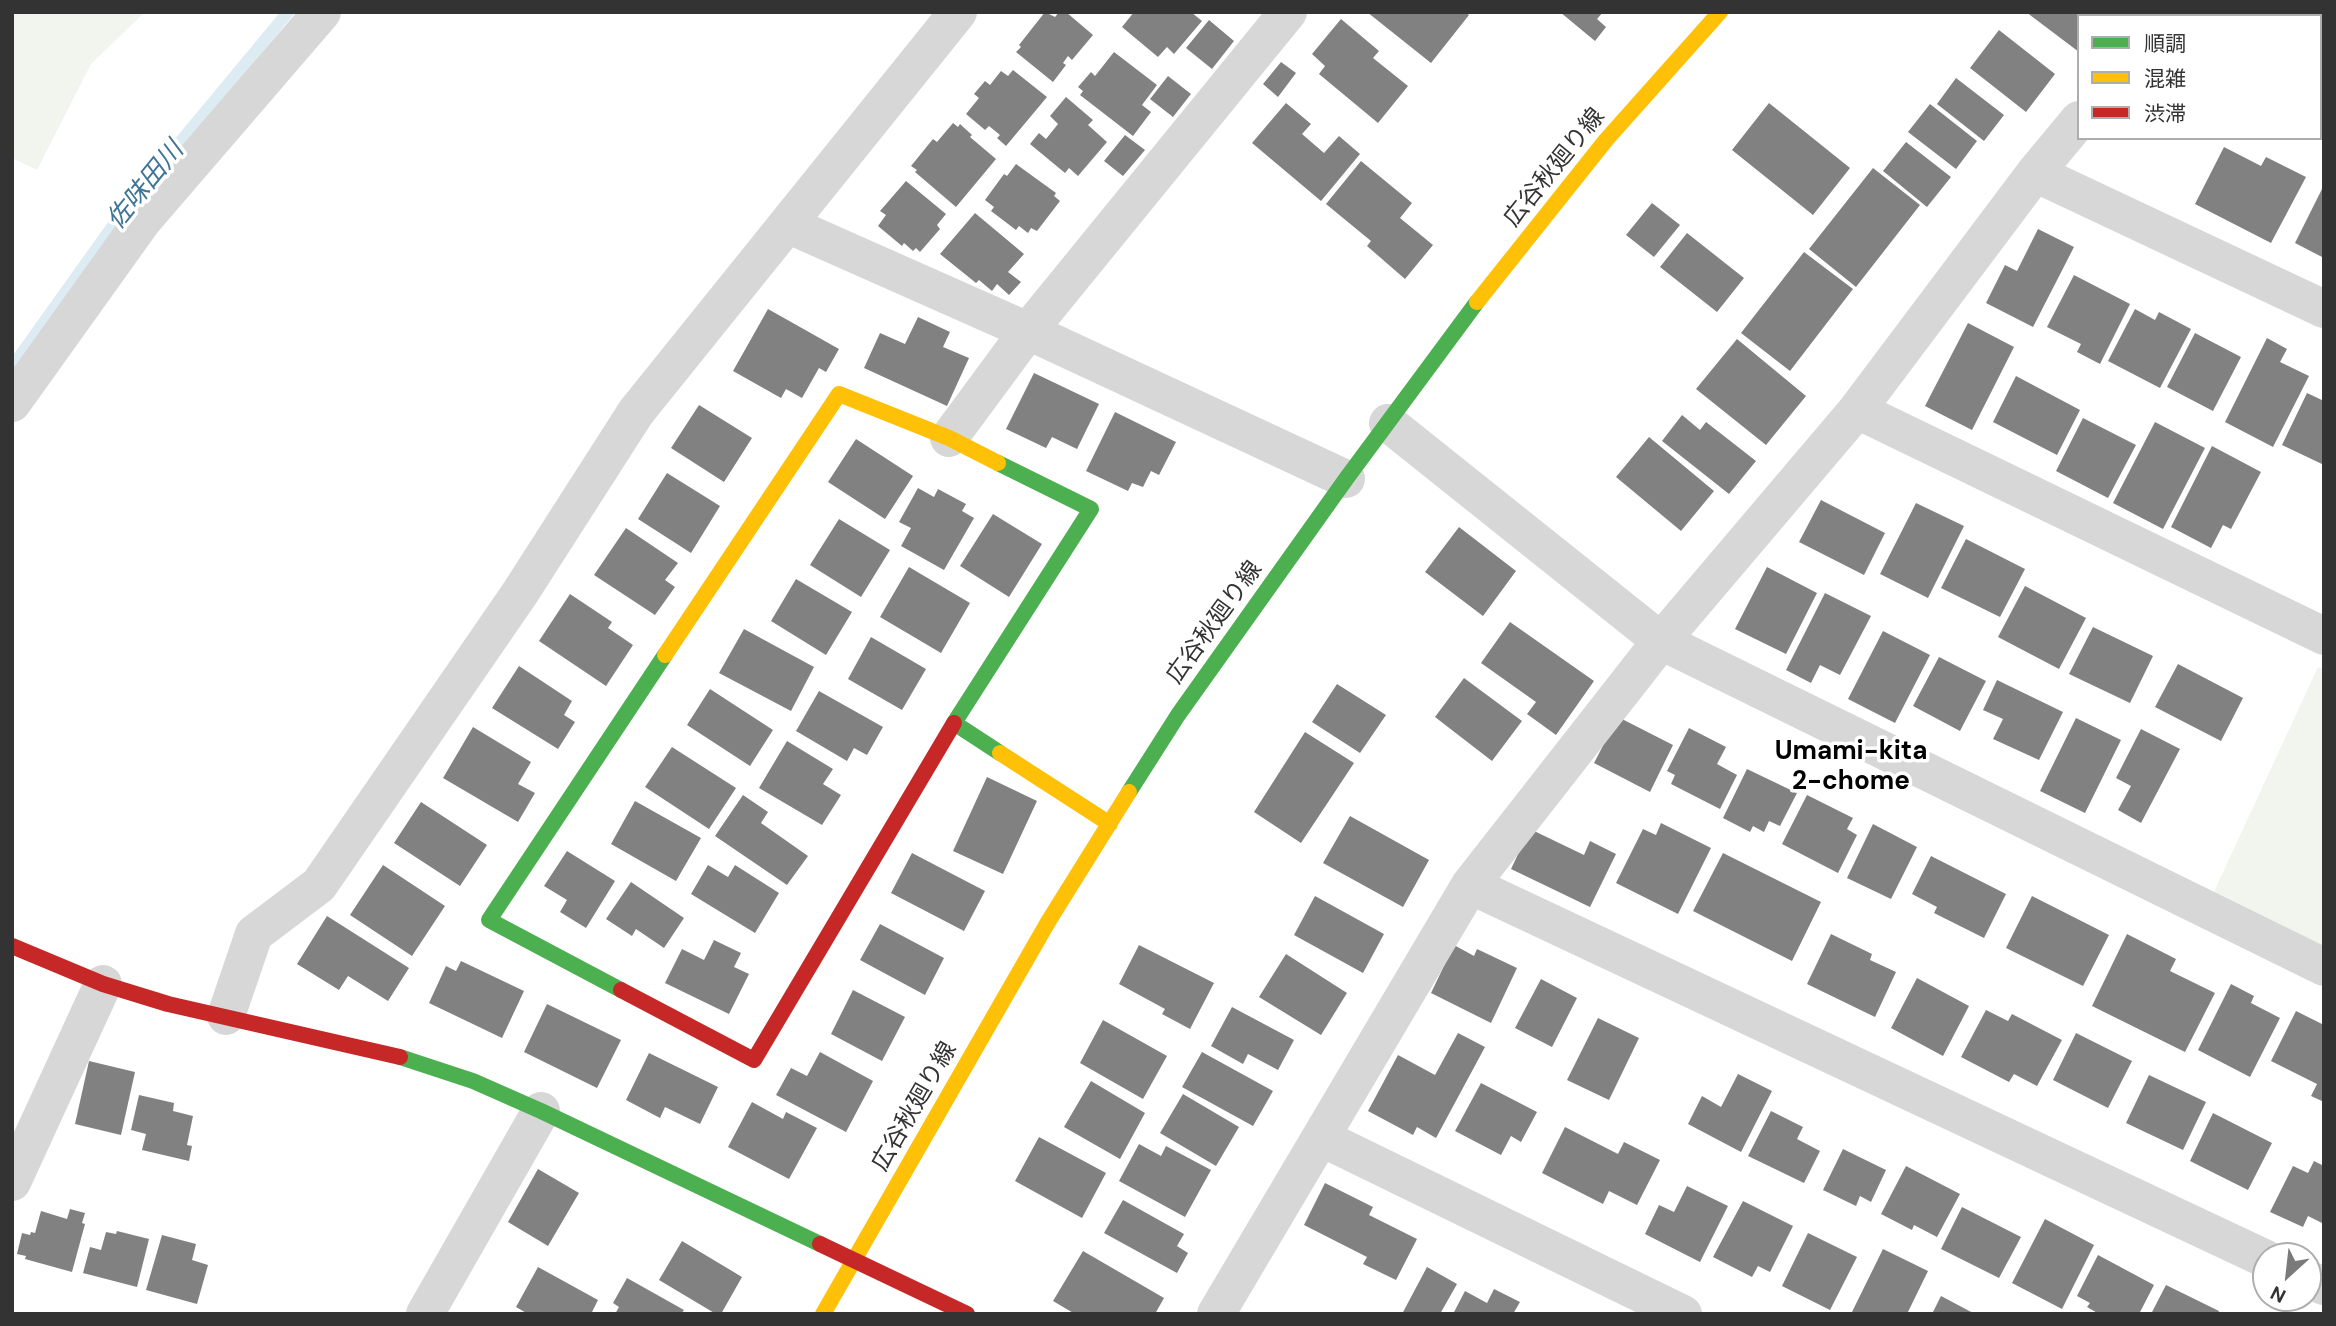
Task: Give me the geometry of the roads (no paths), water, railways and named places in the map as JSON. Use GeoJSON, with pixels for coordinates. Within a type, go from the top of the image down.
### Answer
{"type":"FeatureCollection","features":[{"type":"Feature","properties":{"kind":"street"},"geometry":{"type":"LineString","coordinates":[[12,403],[143,220],[322,12]]}},
{"type":"Feature","properties":{"kind":"street"},"geometry":{"type":"LineString","coordinates":[[226,1016],[254,934],[320,885],[520,593],[636,412],[958,12]]}},
{"type":"Feature","properties":{"kind":"street"},"geometry":{"type":"LineString","coordinates":[[949,438],[1028,331],[1289,12]]}},
{"type":"Feature","properties":{"kind":"street","name":"広谷秋廻り線"},"geometry":{"type":"LineString","coordinates":[[823,1314],[1048,922],[1178,715],[1346,479],[1491,282],[1597,150],[1720,12]]}},
{"type":"Feature","properties":{"kind":"street"},"geometry":{"type":"LineString","coordinates":[[1216,1314],[1470,884],[1661,641],[1857,410],[2035,173],[2077,122]]}},
{"type":"Feature","properties":{"kind":"street"},"geometry":{"type":"LineString","coordinates":[[2035,173],[2324,309]]}},
{"type":"Feature","properties":{"kind":"street"},"geometry":{"type":"LineString","coordinates":[[789,225],[1028,331],[1346,479]]}},
{"type":"Feature","properties":{"kind":"street"},"geometry":{"type":"LineString","coordinates":[[839,394],[949,438],[1091,509],[954,723],[754,1060],[489,920],[839,394]]}},
{"type":"Feature","properties":{"kind":"street"},"geometry":{"type":"LineString","coordinates":[[1857,410],[2324,635]]}},
{"type":"Feature","properties":{"kind":"street"},"geometry":{"type":"LineString","coordinates":[[1388,423],[1661,641],[2324,967]]}},
{"type":"Feature","properties":{"kind":"street"},"geometry":{"type":"LineString","coordinates":[[954,723],[1110,824]]}},
{"type":"Feature","properties":{"kind":"street"},"geometry":{"type":"LineString","coordinates":[[1470,884],[2252,1252]]}},
{"type":"Feature","properties":{"kind":"street"},"geometry":{"type":"LineString","coordinates":[[12,946],[103,984],[168,1004],[397,1056],[473,1082],[541,1111],[967,1314]]}},
{"type":"Feature","properties":{"kind":"street"},"geometry":{"type":"LineString","coordinates":[[12,1182],[103,984]]}},
{"type":"Feature","properties":{"kind":"street"},"geometry":{"type":"LineString","coordinates":[[425,1314],[541,1111]]}},
{"type":"Feature","properties":{"kind":"street"},"geometry":{"type":"LineString","coordinates":[[1322,1138],[1683,1314]]}},
{"type":"Feature","properties":{"kind":"waterway","name":"佐味田川"},"geometry":{"type":"LineString","coordinates":[[12,367],[127,206],[288,12]]}},
{"type":"Feature","properties":{"kind":"district","name":"Umami-kita 2-chome"},"geometry":{"type":"Point","coordinates":[1851,767]}}]}
